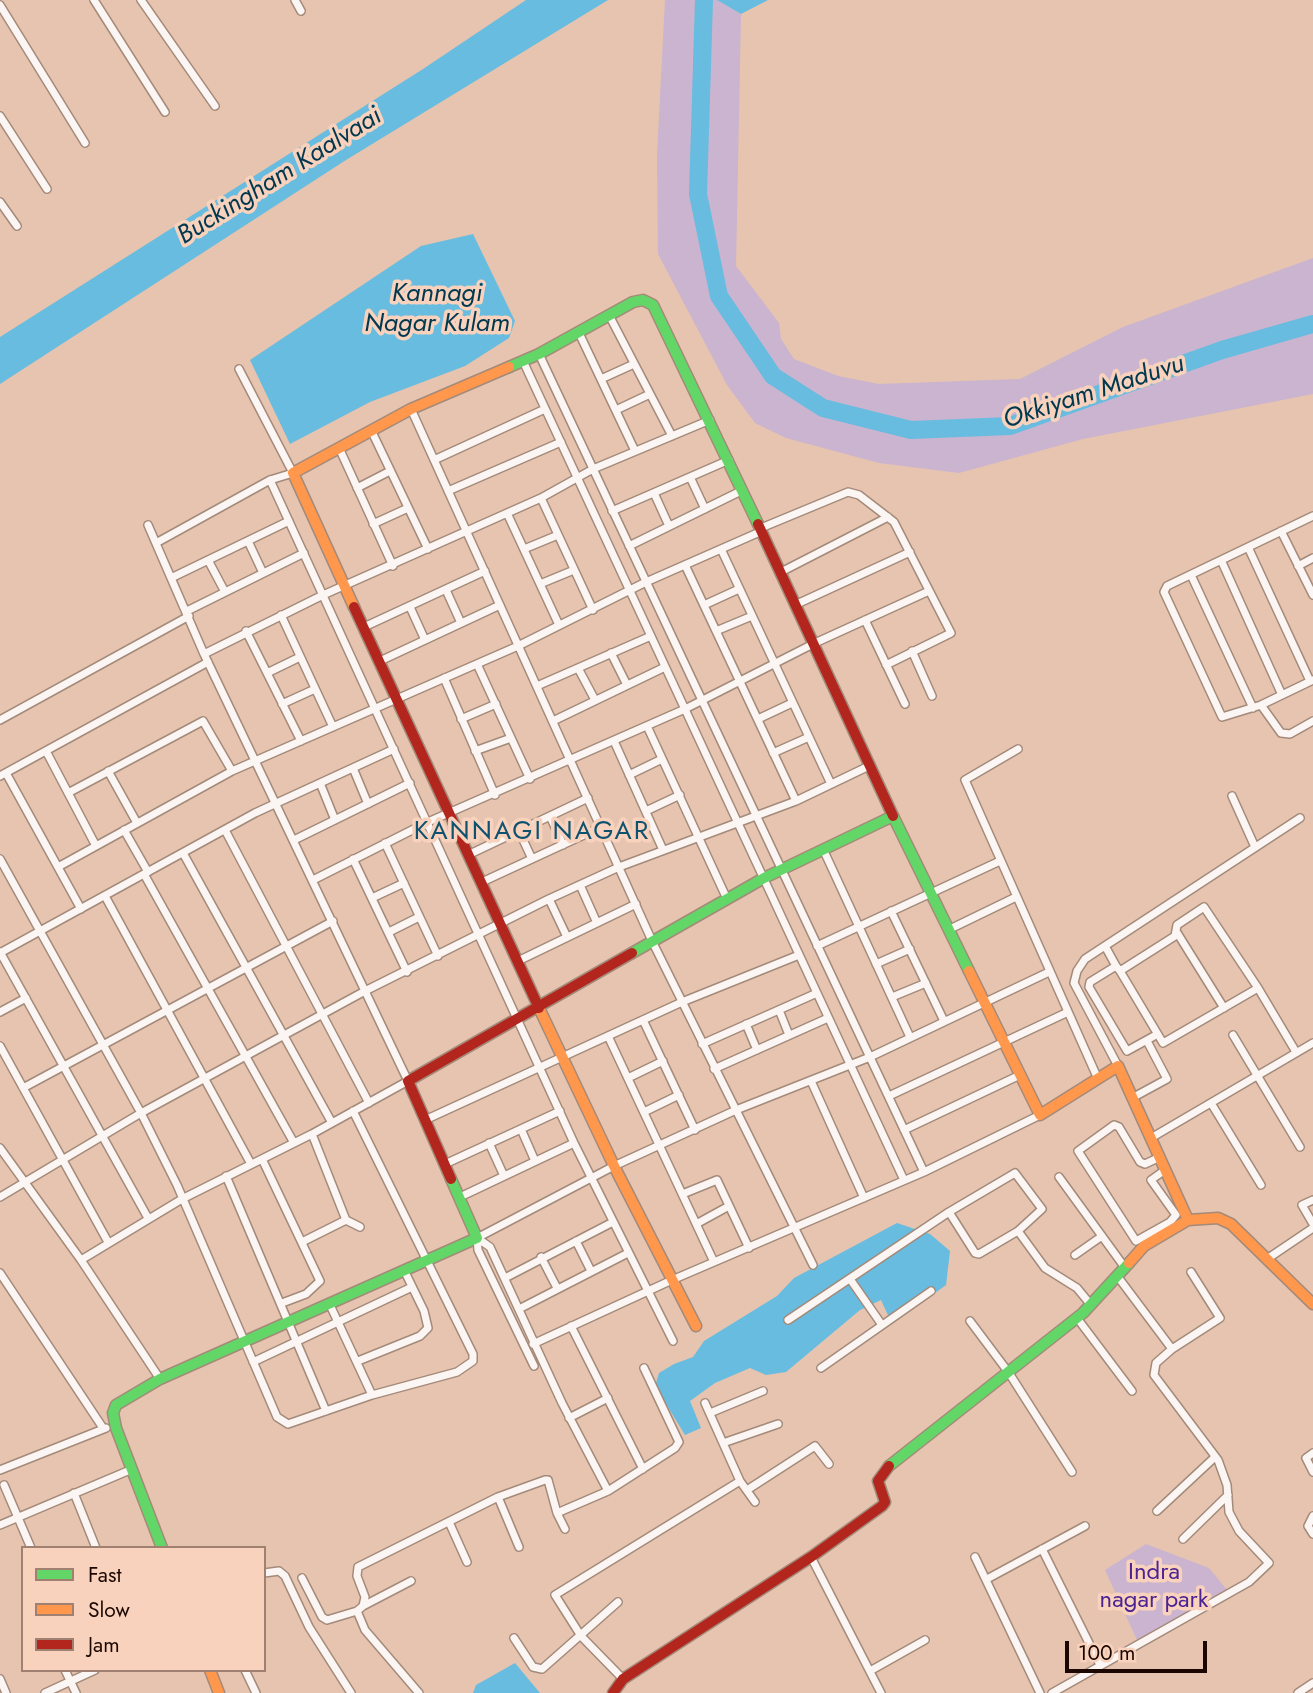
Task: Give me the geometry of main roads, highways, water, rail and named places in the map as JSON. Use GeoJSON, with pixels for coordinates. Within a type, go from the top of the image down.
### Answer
{"type":"FeatureCollection","features":[{"type":"Feature","properties":{"kind":"water","name":"Buckingham Kaalvaai"},"geometry":{"type":"Polygon","coordinates":[[[526,0],[608,0],[346,160],[0,384],[0,337],[423,69],[526,0]]]}},
{"type":"Feature","properties":{"kind":"water"},"geometry":{"type":"Polygon","coordinates":[[[717,0],[768,0],[741,14],[717,0]]]}},
{"type":"Feature","properties":{"kind":"water","name":"Kannagi Nagar Kulam"},"geometry":{"type":"Polygon","coordinates":[[[473,234],[515,321],[509,338],[465,366],[370,402],[290,444],[250,360],[421,246],[473,234]]]}},
{"type":"Feature","properties":{"kind":"water"},"geometry":{"type":"Polygon","coordinates":[[[897,1223],[930,1234],[950,1251],[946,1285],[892,1324],[881,1300],[860,1310],[786,1372],[766,1375],[750,1368],[715,1383],[690,1401],[701,1428],[685,1435],[655,1386],[659,1373],[693,1357],[704,1341],[777,1296],[794,1278],[897,1223]]]}},
{"type":"Feature","properties":{"kind":"water"},"geometry":{"type":"Polygon","coordinates":[[[515,1663],[540,1693],[473,1693],[476,1685],[515,1663]]]}},
{"type":"Feature","properties":{"kind":"waterway","name":"Okkiyam Maduvu"},"geometry":{"type":"LineString","coordinates":[[704,0],[698,194],[719,296],[773,376],[823,408],[911,430],[1010,426],[1222,350],[1313,324]]}},
{"type":"Feature","properties":{"kind":"district","name":"KANNAGI NAGAR"},"geometry":{"type":"Point","coordinates":[532,833]}},
{"type":"Feature","properties":{"kind":"park label","name":"Indra nagar park"},"geometry":{"type":"Point","coordinates":[1154,1587]}}]}
